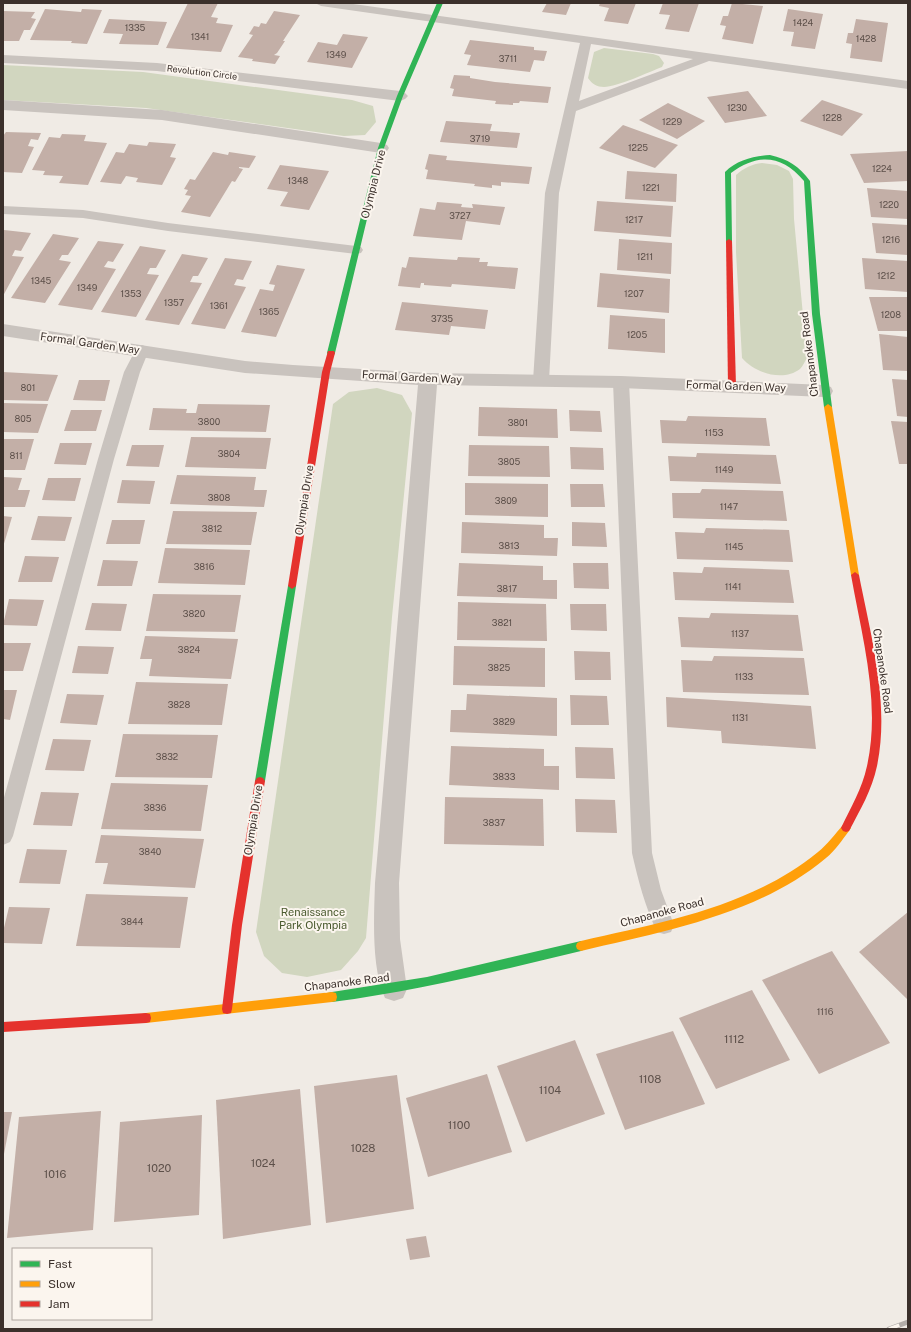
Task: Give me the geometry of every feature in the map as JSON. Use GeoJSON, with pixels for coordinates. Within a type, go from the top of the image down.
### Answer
{"type":"FeatureCollection","features":[{"type":"Feature","properties":{"kind":"street","name":"Olympia Drive"},"geometry":{"type":"LineString","coordinates":[[227,1009],[238,917],[326,372],[381,148],[400,96],[438,3]]}},
{"type":"Feature","properties":{"kind":"street","name":"Revolution Circle"},"geometry":{"type":"LineString","coordinates":[[3,59],[157,66],[400,96]]}},
{"type":"Feature","properties":{"kind":"street"},"geometry":{"type":"LineString","coordinates":[[3,105],[162,115],[381,148]]}},
{"type":"Feature","properties":{"kind":"street","name":"Chapanoke Road"},"geometry":{"type":"LineString","coordinates":[[3,1026],[62,1025],[227,1009],[394,988],[498,966],[664,925],[753,896],[783,884],[810,865],[834,842],[853,819],[872,773],[878,740],[878,708],[824,391],[811,265],[807,181],[803,172],[791,163],[769,157],[743,161],[735,164],[728,172],[732,386]]}},
{"type":"Feature","properties":{"kind":"street","name":"Formal Garden Way"},"geometry":{"type":"LineString","coordinates":[[3,330],[142,350],[245,367],[428,379],[541,382],[621,382],[824,391]]}},
{"type":"Feature","properties":{"kind":"street"},"geometry":{"type":"LineString","coordinates":[[394,988],[387,938],[387,884],[428,379]]}},
{"type":"Feature","properties":{"kind":"lane"},"geometry":{"type":"LineString","coordinates":[[321,3],[908,85]]}},
{"type":"Feature","properties":{"kind":"lane"},"geometry":{"type":"LineString","coordinates":[[541,382],[552,193],[586,40]]}},
{"type":"Feature","properties":{"kind":"lane"},"geometry":{"type":"LineString","coordinates":[[570,109],[708,57]]}},
{"type":"Feature","properties":{"kind":"lane"},"geometry":{"type":"LineString","coordinates":[[3,210],[83,214],[168,227],[356,250]]}},
{"type":"Feature","properties":{"kind":"lane"},"geometry":{"type":"LineString","coordinates":[[3,836],[106,459],[132,372],[142,350]]}},
{"type":"Feature","properties":{"kind":"lane"},"geometry":{"type":"LineString","coordinates":[[621,382],[642,853],[651,890],[664,925]]}},
{"type":"Feature","properties":{"kind":"green space"},"geometry":{"type":"Polygon","coordinates":[[[604,48],[653,54],[659,56],[664,63],[662,67],[625,82],[604,87],[597,86],[588,78],[594,52],[604,48]]]}},
{"type":"Feature","properties":{"kind":"green space"},"geometry":{"type":"Polygon","coordinates":[[[3,65],[143,72],[352,100],[373,106],[376,122],[365,135],[344,136],[146,108],[3,100],[3,65]]]}},
{"type":"Feature","properties":{"kind":"green space"},"geometry":{"type":"Polygon","coordinates":[[[762,163],[777,165],[789,171],[793,179],[794,219],[807,358],[800,369],[786,375],[762,372],[754,368],[742,358],[736,252],[736,175],[748,167],[762,163]]]}},
{"type":"Feature","properties":{"kind":"green space","name":"Renaissance Park Olympia"},"geometry":{"type":"Polygon","coordinates":[[[377,388],[402,395],[412,413],[392,617],[366,938],[358,951],[341,970],[307,977],[282,973],[264,956],[256,932],[333,404],[349,392],[377,388]]]}},
{"type":"Feature","properties":{"kind":"building"},"geometry":{"type":"Polygon","coordinates":[[[188,3],[218,3],[211,17],[218,18],[216,23],[233,25],[221,52],[166,48],[188,3]]]}},
{"type":"Feature","properties":{"kind":"building"},"geometry":{"type":"Polygon","coordinates":[[[547,3],[571,3],[566,15],[542,12],[547,3]]]}},
{"type":"Feature","properties":{"kind":"building"},"geometry":{"type":"Polygon","coordinates":[[[600,3],[636,3],[628,24],[604,21],[609,8],[599,6],[600,3]]]}},
{"type":"Feature","properties":{"kind":"building"},"geometry":{"type":"Polygon","coordinates":[[[663,3],[699,3],[689,32],[665,29],[670,15],[659,14],[663,3]]]}},
{"type":"Feature","properties":{"kind":"building"},"geometry":{"type":"Polygon","coordinates":[[[732,3],[763,6],[753,44],[722,39],[726,26],[720,25],[723,16],[728,16],[732,3]]]}},
{"type":"Feature","properties":{"kind":"building"},"geometry":{"type":"Polygon","coordinates":[[[45,9],[81,12],[82,9],[102,10],[87,44],[71,43],[72,41],[30,40],[45,9]]]}},
{"type":"Feature","properties":{"kind":"building"},"geometry":{"type":"Polygon","coordinates":[[[788,9],[823,14],[815,49],[791,46],[794,32],[783,31],[788,9]]]}},
{"type":"Feature","properties":{"kind":"building"},"geometry":{"type":"Polygon","coordinates":[[[3,11],[35,12],[31,18],[36,19],[30,30],[24,30],[19,41],[3,41],[3,11]]]}},
{"type":"Feature","properties":{"kind":"building"},"geometry":{"type":"Polygon","coordinates":[[[274,11],[300,15],[283,41],[285,41],[274,55],[280,56],[275,64],[252,61],[253,59],[238,57],[253,35],[249,34],[254,26],[259,27],[261,23],[266,24],[274,11]]]}},
{"type":"Feature","properties":{"kind":"building"},"geometry":{"type":"Polygon","coordinates":[[[109,19],[167,22],[158,45],[119,44],[123,34],[103,33],[109,19]]]}},
{"type":"Feature","properties":{"kind":"building"},"geometry":{"type":"Polygon","coordinates":[[[856,19],[888,23],[882,62],[850,58],[852,44],[846,43],[848,33],[853,33],[856,19]]]}},
{"type":"Feature","properties":{"kind":"building"},"geometry":{"type":"Polygon","coordinates":[[[343,34],[368,37],[352,68],[307,62],[318,42],[337,45],[343,34]]]}},
{"type":"Feature","properties":{"kind":"building"},"geometry":{"type":"Polygon","coordinates":[[[470,40],[534,47],[534,50],[547,51],[544,61],[534,60],[530,72],[467,65],[471,55],[464,54],[470,40]]]}},
{"type":"Feature","properties":{"kind":"building"},"geometry":{"type":"Polygon","coordinates":[[[454,75],[470,76],[470,78],[495,82],[551,87],[548,103],[520,101],[519,103],[513,103],[513,105],[495,104],[496,101],[452,96],[454,89],[450,88],[454,75]]]}},
{"type":"Feature","properties":{"kind":"building"},"geometry":{"type":"Polygon","coordinates":[[[748,91],[767,116],[725,123],[707,97],[748,91]]]}},
{"type":"Feature","properties":{"kind":"building"},"geometry":{"type":"Polygon","coordinates":[[[822,100],[863,114],[842,136],[800,121],[822,100]]]}},
{"type":"Feature","properties":{"kind":"building"},"geometry":{"type":"Polygon","coordinates":[[[668,103],[705,121],[677,139],[639,120],[668,103]]]}},
{"type":"Feature","properties":{"kind":"building"},"geometry":{"type":"Polygon","coordinates":[[[446,121],[492,124],[490,131],[520,133],[517,148],[440,142],[446,121]]]}},
{"type":"Feature","properties":{"kind":"building"},"geometry":{"type":"Polygon","coordinates":[[[623,125],[678,145],[655,168],[599,148],[623,125]]]}},
{"type":"Feature","properties":{"kind":"building"},"geometry":{"type":"Polygon","coordinates":[[[6,132],[41,133],[38,140],[31,139],[28,146],[34,147],[22,173],[3,172],[3,136],[6,132]]]}},
{"type":"Feature","properties":{"kind":"building"},"geometry":{"type":"Polygon","coordinates":[[[62,134],[86,135],[84,141],[107,143],[88,185],[59,183],[63,176],[43,175],[45,171],[32,170],[49,137],[60,138],[62,134]]]}},
{"type":"Feature","properties":{"kind":"building"},"geometry":{"type":"Polygon","coordinates":[[[149,142],[176,144],[170,157],[176,158],[162,185],[136,182],[138,178],[126,176],[121,184],[100,182],[116,152],[124,153],[129,144],[147,146],[149,142]]]}},
{"type":"Feature","properties":{"kind":"building"},"geometry":{"type":"Polygon","coordinates":[[[908,151],[908,181],[864,183],[850,154],[908,151]]]}},
{"type":"Feature","properties":{"kind":"building"},"geometry":{"type":"Polygon","coordinates":[[[213,152],[228,155],[229,152],[256,156],[249,168],[239,167],[243,169],[235,182],[232,181],[210,217],[181,212],[191,196],[185,195],[188,190],[184,189],[190,179],[195,180],[213,152]]]}},
{"type":"Feature","properties":{"kind":"building"},"geometry":{"type":"Polygon","coordinates":[[[429,154],[447,156],[446,160],[532,167],[529,184],[501,182],[501,186],[492,185],[492,188],[474,186],[475,184],[426,179],[428,170],[425,169],[429,154]]]}},
{"type":"Feature","properties":{"kind":"building"},"geometry":{"type":"Polygon","coordinates":[[[280,165],[329,171],[309,210],[280,206],[288,192],[267,189],[280,165]]]}},
{"type":"Feature","properties":{"kind":"building"},"geometry":{"type":"Polygon","coordinates":[[[627,171],[677,174],[676,202],[625,199],[627,171]]]}},
{"type":"Feature","properties":{"kind":"building"},"geometry":{"type":"Polygon","coordinates":[[[867,188],[908,191],[908,219],[871,217],[867,188]]]}},
{"type":"Feature","properties":{"kind":"building"},"geometry":{"type":"Polygon","coordinates":[[[597,201],[673,206],[671,237],[594,231],[597,201]]]}},
{"type":"Feature","properties":{"kind":"building"},"geometry":{"type":"Polygon","coordinates":[[[437,202],[462,204],[461,207],[473,208],[472,204],[505,207],[500,225],[466,221],[462,240],[413,236],[420,208],[435,210],[437,202]]]}},
{"type":"Feature","properties":{"kind":"building"},"geometry":{"type":"Polygon","coordinates":[[[872,223],[908,225],[908,255],[876,253],[872,223]]]}},
{"type":"Feature","properties":{"kind":"building"},"geometry":{"type":"Polygon","coordinates":[[[4,230],[31,233],[21,251],[15,250],[12,256],[24,257],[3,296],[4,230]]]}},
{"type":"Feature","properties":{"kind":"building"},"geometry":{"type":"Polygon","coordinates":[[[53,234],[79,238],[68,255],[62,255],[59,260],[71,262],[45,303],[11,298],[53,234]]]}},
{"type":"Feature","properties":{"kind":"building"},"geometry":{"type":"Polygon","coordinates":[[[619,239],[672,243],[671,274],[617,270],[619,239]]]}},
{"type":"Feature","properties":{"kind":"building"},"geometry":{"type":"Polygon","coordinates":[[[98,241],[124,244],[113,262],[108,261],[104,267],[116,269],[92,310],[58,305],[98,241]]]}},
{"type":"Feature","properties":{"kind":"building"},"geometry":{"type":"Polygon","coordinates":[[[140,246],[166,250],[156,268],[150,268],[147,274],[159,275],[136,317],[101,312],[140,246]]]}},
{"type":"Feature","properties":{"kind":"building"},"geometry":{"type":"Polygon","coordinates":[[[182,254],[208,258],[198,276],[193,276],[190,282],[202,283],[179,325],[145,320],[182,254]]]}},
{"type":"Feature","properties":{"kind":"building"},"geometry":{"type":"Polygon","coordinates":[[[409,257],[457,260],[458,257],[480,258],[479,262],[488,262],[487,266],[518,268],[515,289],[452,284],[451,287],[424,285],[424,283],[421,283],[420,288],[398,286],[402,267],[406,268],[409,257]]]}},
{"type":"Feature","properties":{"kind":"building"},"geometry":{"type":"Polygon","coordinates":[[[225,258],[252,261],[243,280],[237,279],[234,285],[246,287],[225,329],[191,324],[225,258]]]}},
{"type":"Feature","properties":{"kind":"building"},"geometry":{"type":"Polygon","coordinates":[[[862,258],[908,261],[908,292],[865,289],[862,258]]]}},
{"type":"Feature","properties":{"kind":"building"},"geometry":{"type":"Polygon","coordinates":[[[277,265],[305,269],[276,337],[241,332],[260,289],[273,291],[275,285],[269,284],[277,265]]]}},
{"type":"Feature","properties":{"kind":"building"},"geometry":{"type":"Polygon","coordinates":[[[600,273],[670,279],[669,313],[597,307],[600,273]]]}},
{"type":"Feature","properties":{"kind":"building"},"geometry":{"type":"Polygon","coordinates":[[[869,297],[908,297],[908,331],[878,331],[869,297]]]}},
{"type":"Feature","properties":{"kind":"building"},"geometry":{"type":"Polygon","coordinates":[[[402,302],[488,310],[485,329],[451,326],[449,335],[395,330],[402,302]]]}},
{"type":"Feature","properties":{"kind":"building"},"geometry":{"type":"Polygon","coordinates":[[[610,315],[665,319],[665,353],[608,349],[610,315]]]}},
{"type":"Feature","properties":{"kind":"building"},"geometry":{"type":"Polygon","coordinates":[[[879,334],[908,337],[908,371],[883,370],[879,334]]]}},
{"type":"Feature","properties":{"kind":"building"},"geometry":{"type":"Polygon","coordinates":[[[3,372],[58,375],[48,401],[3,400],[3,372]]]}},
{"type":"Feature","properties":{"kind":"building"},"geometry":{"type":"Polygon","coordinates":[[[892,379],[908,380],[908,417],[897,416],[892,379]]]}},
{"type":"Feature","properties":{"kind":"building"},"geometry":{"type":"Polygon","coordinates":[[[79,380],[110,380],[105,401],[73,400],[79,380]]]}},
{"type":"Feature","properties":{"kind":"building"},"geometry":{"type":"Polygon","coordinates":[[[3,403],[48,404],[38,433],[3,432],[3,403]]]}},
{"type":"Feature","properties":{"kind":"building"},"geometry":{"type":"Polygon","coordinates":[[[198,404],[270,405],[266,432],[149,430],[153,408],[187,409],[186,413],[196,413],[198,404]]]}},
{"type":"Feature","properties":{"kind":"building"},"geometry":{"type":"Polygon","coordinates":[[[479,407],[557,409],[558,438],[478,436],[479,407]]]}},
{"type":"Feature","properties":{"kind":"building"},"geometry":{"type":"Polygon","coordinates":[[[71,410],[102,410],[96,431],[64,431],[71,410]]]}},
{"type":"Feature","properties":{"kind":"building"},"geometry":{"type":"Polygon","coordinates":[[[569,410],[600,411],[602,432],[570,431],[569,410]]]}},
{"type":"Feature","properties":{"kind":"building"},"geometry":{"type":"Polygon","coordinates":[[[688,416],[766,418],[770,446],[662,443],[660,420],[686,421],[688,416]]]}},
{"type":"Feature","properties":{"kind":"building"},"geometry":{"type":"Polygon","coordinates":[[[891,421],[908,422],[908,464],[899,464],[891,421]]]}},
{"type":"Feature","properties":{"kind":"building"},"geometry":{"type":"Polygon","coordinates":[[[191,437],[271,438],[266,469],[185,467],[191,437]]]}},
{"type":"Feature","properties":{"kind":"building"},"geometry":{"type":"Polygon","coordinates":[[[3,439],[34,439],[25,470],[3,470],[3,439]]]}},
{"type":"Feature","properties":{"kind":"building"},"geometry":{"type":"Polygon","coordinates":[[[60,443],[92,443],[86,465],[54,464],[60,443]]]}},
{"type":"Feature","properties":{"kind":"building"},"geometry":{"type":"Polygon","coordinates":[[[132,445],[164,445],[159,467],[126,466],[132,445]]]}},
{"type":"Feature","properties":{"kind":"building"},"geometry":{"type":"Polygon","coordinates":[[[469,445],[549,446],[550,477],[468,476],[469,445]]]}},
{"type":"Feature","properties":{"kind":"building"},"geometry":{"type":"Polygon","coordinates":[[[570,447],[603,448],[604,470],[571,469],[570,447]]]}},
{"type":"Feature","properties":{"kind":"building"},"geometry":{"type":"Polygon","coordinates":[[[697,453],[776,455],[781,484],[670,481],[668,456],[696,457],[697,453]]]}},
{"type":"Feature","properties":{"kind":"building"},"geometry":{"type":"Polygon","coordinates":[[[177,475],[256,477],[254,490],[267,490],[264,507],[170,504],[177,475]]]}},
{"type":"Feature","properties":{"kind":"building"},"geometry":{"type":"Polygon","coordinates":[[[3,477],[22,478],[18,490],[30,490],[25,507],[3,507],[3,477]]]}},
{"type":"Feature","properties":{"kind":"building"},"geometry":{"type":"Polygon","coordinates":[[[48,478],[81,478],[75,501],[42,500],[48,478]]]}},
{"type":"Feature","properties":{"kind":"building"},"geometry":{"type":"Polygon","coordinates":[[[122,480],[155,481],[150,504],[117,503],[122,480]]]}},
{"type":"Feature","properties":{"kind":"building"},"geometry":{"type":"Polygon","coordinates":[[[465,483],[548,484],[548,517],[465,515],[465,483]]]}},
{"type":"Feature","properties":{"kind":"building"},"geometry":{"type":"Polygon","coordinates":[[[570,484],[603,484],[605,507],[571,507],[570,484]]]}},
{"type":"Feature","properties":{"kind":"building"},"geometry":{"type":"Polygon","coordinates":[[[702,489],[783,491],[787,521],[673,518],[672,493],[700,493],[702,489]]]}},
{"type":"Feature","properties":{"kind":"building"},"geometry":{"type":"Polygon","coordinates":[[[173,511],[257,512],[251,545],[166,544],[173,511]]]}},
{"type":"Feature","properties":{"kind":"building"},"geometry":{"type":"Polygon","coordinates":[[[3,516],[12,517],[3,547],[3,516]]]}},
{"type":"Feature","properties":{"kind":"building"},"geometry":{"type":"Polygon","coordinates":[[[38,516],[72,517],[65,541],[31,540],[38,516]]]}},
{"type":"Feature","properties":{"kind":"building"},"geometry":{"type":"Polygon","coordinates":[[[112,520],[145,520],[140,544],[106,544],[112,520]]]}},
{"type":"Feature","properties":{"kind":"building"},"geometry":{"type":"Polygon","coordinates":[[[462,522],[544,525],[544,538],[558,538],[557,556],[461,553],[462,522]]]}},
{"type":"Feature","properties":{"kind":"building"},"geometry":{"type":"Polygon","coordinates":[[[572,522],[605,523],[607,547],[572,546],[572,522]]]}},
{"type":"Feature","properties":{"kind":"building"},"geometry":{"type":"Polygon","coordinates":[[[706,528],[789,530],[793,562],[677,559],[675,532],[704,533],[706,528]]]}},
{"type":"Feature","properties":{"kind":"building"},"geometry":{"type":"Polygon","coordinates":[[[165,548],[250,550],[245,585],[158,583],[165,548]]]}},
{"type":"Feature","properties":{"kind":"building"},"geometry":{"type":"Polygon","coordinates":[[[25,556],[59,557],[52,582],[18,582],[25,556]]]}},
{"type":"Feature","properties":{"kind":"building"},"geometry":{"type":"Polygon","coordinates":[[[103,560],[138,561],[132,586],[97,586],[103,560]]]}},
{"type":"Feature","properties":{"kind":"building"},"geometry":{"type":"Polygon","coordinates":[[[459,563],[543,566],[543,580],[557,580],[557,599],[457,596],[459,563]]]}},
{"type":"Feature","properties":{"kind":"building"},"geometry":{"type":"Polygon","coordinates":[[[573,563],[608,563],[609,589],[574,588],[573,563]]]}},
{"type":"Feature","properties":{"kind":"building"},"geometry":{"type":"Polygon","coordinates":[[[704,567],[789,570],[794,603],[675,600],[673,572],[702,573],[704,567]]]}},
{"type":"Feature","properties":{"kind":"building"},"geometry":{"type":"Polygon","coordinates":[[[153,594],[241,595],[235,632],[146,631],[153,594]]]}},
{"type":"Feature","properties":{"kind":"building"},"geometry":{"type":"Polygon","coordinates":[[[9,599],[44,600],[37,626],[3,625],[9,599]]]}},
{"type":"Feature","properties":{"kind":"building"},"geometry":{"type":"Polygon","coordinates":[[[458,602],[546,604],[547,641],[457,640],[458,602]]]}},
{"type":"Feature","properties":{"kind":"building"},"geometry":{"type":"Polygon","coordinates":[[[92,603],[127,604],[121,631],[85,630],[92,603]]]}},
{"type":"Feature","properties":{"kind":"building"},"geometry":{"type":"Polygon","coordinates":[[[570,604],[606,604],[607,631],[571,630],[570,604]]]}},
{"type":"Feature","properties":{"kind":"building"},"geometry":{"type":"Polygon","coordinates":[[[711,613],[798,615],[803,651],[681,647],[678,617],[709,618],[711,613]]]}},
{"type":"Feature","properties":{"kind":"building"},"geometry":{"type":"Polygon","coordinates":[[[145,636],[238,639],[231,679],[149,676],[152,659],[140,659],[145,636]]]}},
{"type":"Feature","properties":{"kind":"building"},"geometry":{"type":"Polygon","coordinates":[[[3,643],[31,643],[23,671],[3,671],[3,643]]]}},
{"type":"Feature","properties":{"kind":"building"},"geometry":{"type":"Polygon","coordinates":[[[78,646],[114,647],[108,674],[72,673],[78,646]]]}},
{"type":"Feature","properties":{"kind":"building"},"geometry":{"type":"Polygon","coordinates":[[[454,646],[545,648],[545,687],[453,685],[454,646]]]}},
{"type":"Feature","properties":{"kind":"building"},"geometry":{"type":"Polygon","coordinates":[[[574,651],[610,652],[611,680],[575,680],[574,651]]]}},
{"type":"Feature","properties":{"kind":"building"},"geometry":{"type":"Polygon","coordinates":[[[714,656],[804,658],[809,695],[683,692],[681,660],[712,661],[714,656]]]}},
{"type":"Feature","properties":{"kind":"building"},"geometry":{"type":"Polygon","coordinates":[[[136,682],[228,684],[222,725],[128,724],[136,682]]]}},
{"type":"Feature","properties":{"kind":"building"},"geometry":{"type":"Polygon","coordinates":[[[3,690],[17,690],[10,720],[3,719],[3,690]]]}},
{"type":"Feature","properties":{"kind":"building"},"geometry":{"type":"Polygon","coordinates":[[[67,694],[104,695],[97,725],[60,723],[67,694]]]}},
{"type":"Feature","properties":{"kind":"building"},"geometry":{"type":"Polygon","coordinates":[[[467,694],[557,698],[557,736],[450,732],[451,710],[466,710],[467,694]]]}},
{"type":"Feature","properties":{"kind":"building"},"geometry":{"type":"Polygon","coordinates":[[[570,695],[607,696],[609,725],[571,725],[570,695]]]}},
{"type":"Feature","properties":{"kind":"building"},"geometry":{"type":"Polygon","coordinates":[[[666,697],[811,706],[816,749],[722,743],[721,731],[667,727],[666,697]]]}},
{"type":"Feature","properties":{"kind":"building"},"geometry":{"type":"Polygon","coordinates":[[[123,734],[218,735],[212,778],[115,777],[123,734]]]}},
{"type":"Feature","properties":{"kind":"building"},"geometry":{"type":"Polygon","coordinates":[[[53,739],[91,740],[84,771],[45,770],[53,739]]]}},
{"type":"Feature","properties":{"kind":"building"},"geometry":{"type":"Polygon","coordinates":[[[451,746],[544,749],[544,766],[559,766],[559,790],[449,785],[451,746]]]}},
{"type":"Feature","properties":{"kind":"building"},"geometry":{"type":"Polygon","coordinates":[[[575,747],[613,748],[615,779],[576,778],[575,747]]]}},
{"type":"Feature","properties":{"kind":"building"},"geometry":{"type":"Polygon","coordinates":[[[111,783],[208,785],[201,831],[101,829],[111,783]]]}},
{"type":"Feature","properties":{"kind":"building"},"geometry":{"type":"Polygon","coordinates":[[[41,792],[79,793],[72,826],[33,825],[41,792]]]}},
{"type":"Feature","properties":{"kind":"building"},"geometry":{"type":"Polygon","coordinates":[[[445,797],[543,799],[544,846],[444,844],[445,797]]]}},
{"type":"Feature","properties":{"kind":"building"},"geometry":{"type":"Polygon","coordinates":[[[575,799],[615,800],[617,833],[576,832],[575,799]]]}},
{"type":"Feature","properties":{"kind":"building"},"geometry":{"type":"Polygon","coordinates":[[[101,835],[204,839],[195,888],[103,884],[108,863],[95,863],[101,835]]]}},
{"type":"Feature","properties":{"kind":"building"},"geometry":{"type":"Polygon","coordinates":[[[27,849],[67,850],[60,884],[19,883],[27,849]]]}},
{"type":"Feature","properties":{"kind":"building"},"geometry":{"type":"Polygon","coordinates":[[[86,894],[188,897],[180,948],[76,946],[86,894]]]}},
{"type":"Feature","properties":{"kind":"building"},"geometry":{"type":"Polygon","coordinates":[[[9,907],[50,908],[42,944],[3,943],[3,932],[9,907]]]}},
{"type":"Feature","properties":{"kind":"building"},"geometry":{"type":"Polygon","coordinates":[[[908,912],[908,1000],[859,952],[908,912]]]}},
{"type":"Feature","properties":{"kind":"building"},"geometry":{"type":"Polygon","coordinates":[[[832,951],[890,1043],[819,1074],[762,980],[832,951]]]}},
{"type":"Feature","properties":{"kind":"building"},"geometry":{"type":"Polygon","coordinates":[[[752,990],[790,1060],[716,1089],[679,1018],[752,990]]]}},
{"type":"Feature","properties":{"kind":"building"},"geometry":{"type":"Polygon","coordinates":[[[673,1031],[705,1104],[625,1130],[596,1054],[673,1031]]]}},
{"type":"Feature","properties":{"kind":"building"},"geometry":{"type":"Polygon","coordinates":[[[575,1040],[605,1114],[526,1142],[497,1066],[575,1040]]]}},
{"type":"Feature","properties":{"kind":"building"},"geometry":{"type":"Polygon","coordinates":[[[487,1074],[512,1152],[428,1177],[406,1098],[487,1074]]]}},
{"type":"Feature","properties":{"kind":"building"},"geometry":{"type":"Polygon","coordinates":[[[397,1075],[414,1209],[326,1223],[314,1086],[397,1075]]]}},
{"type":"Feature","properties":{"kind":"building"},"geometry":{"type":"Polygon","coordinates":[[[300,1089],[311,1225],[223,1239],[216,1100],[300,1089]]]}},
{"type":"Feature","properties":{"kind":"building"},"geometry":{"type":"Polygon","coordinates":[[[101,1111],[93,1230],[7,1238],[19,1117],[101,1111]]]}},
{"type":"Feature","properties":{"kind":"building"},"geometry":{"type":"Polygon","coordinates":[[[3,1112],[12,1112],[4,1154],[3,1154],[3,1112]]]}},
{"type":"Feature","properties":{"kind":"building"},"geometry":{"type":"Polygon","coordinates":[[[202,1115],[199,1215],[114,1222],[120,1122],[202,1115]]]}},
{"type":"Feature","properties":{"kind":"building"},"geometry":{"type":"Polygon","coordinates":[[[426,1236],[430,1257],[410,1260],[406,1239],[426,1236]]]}},
{"type":"Feature","properties":{"kind":"railway"},"geometry":{"type":"LineString","coordinates":[[889,1329],[908,1322]]}},
{"type":"Feature","properties":{"kind":"traffic: fast"},"geometry":{"type":"LineString","coordinates":[[331,353],[381,148],[400,96],[440,3]]}},
{"type":"Feature","properties":{"kind":"traffic: fast"},"geometry":{"type":"LineString","coordinates":[[729,241],[728,172],[748,160],[770,157],[790,164],[799,171],[807,181],[816,314],[828,407]]}},
{"type":"Feature","properties":{"kind":"traffic: fast"},"geometry":{"type":"LineString","coordinates":[[260,781],[292,586]]}},
{"type":"Feature","properties":{"kind":"traffic: fast"},"geometry":{"type":"LineString","coordinates":[[332,997],[427,982],[489,969],[581,946]]}},
{"type":"Feature","properties":{"kind":"traffic: slow"},"geometry":{"type":"LineString","coordinates":[[828,407],[855,575]]}},
{"type":"Feature","properties":{"kind":"traffic: slow"},"geometry":{"type":"LineString","coordinates":[[581,946],[688,920],[726,908],[762,894],[795,876],[823,854],[846,828]]}},
{"type":"Feature","properties":{"kind":"traffic: slow"},"geometry":{"type":"LineString","coordinates":[[146,1018],[332,997]]}},
{"type":"Feature","properties":{"kind":"traffic: jam"},"geometry":{"type":"LineString","coordinates":[[729,241],[732,386]]}},
{"type":"Feature","properties":{"kind":"traffic: jam"},"geometry":{"type":"LineString","coordinates":[[292,586],[326,372],[331,353]]}},
{"type":"Feature","properties":{"kind":"traffic: jam"},"geometry":{"type":"LineString","coordinates":[[846,828],[862,797],[872,766],[876,735],[876,704],[873,673],[855,575]]}},
{"type":"Feature","properties":{"kind":"traffic: jam"},"geometry":{"type":"LineString","coordinates":[[227,1009],[237,925],[260,781]]}},
{"type":"Feature","properties":{"kind":"traffic: jam"},"geometry":{"type":"LineString","coordinates":[[3,1027],[146,1018]]}}]}
